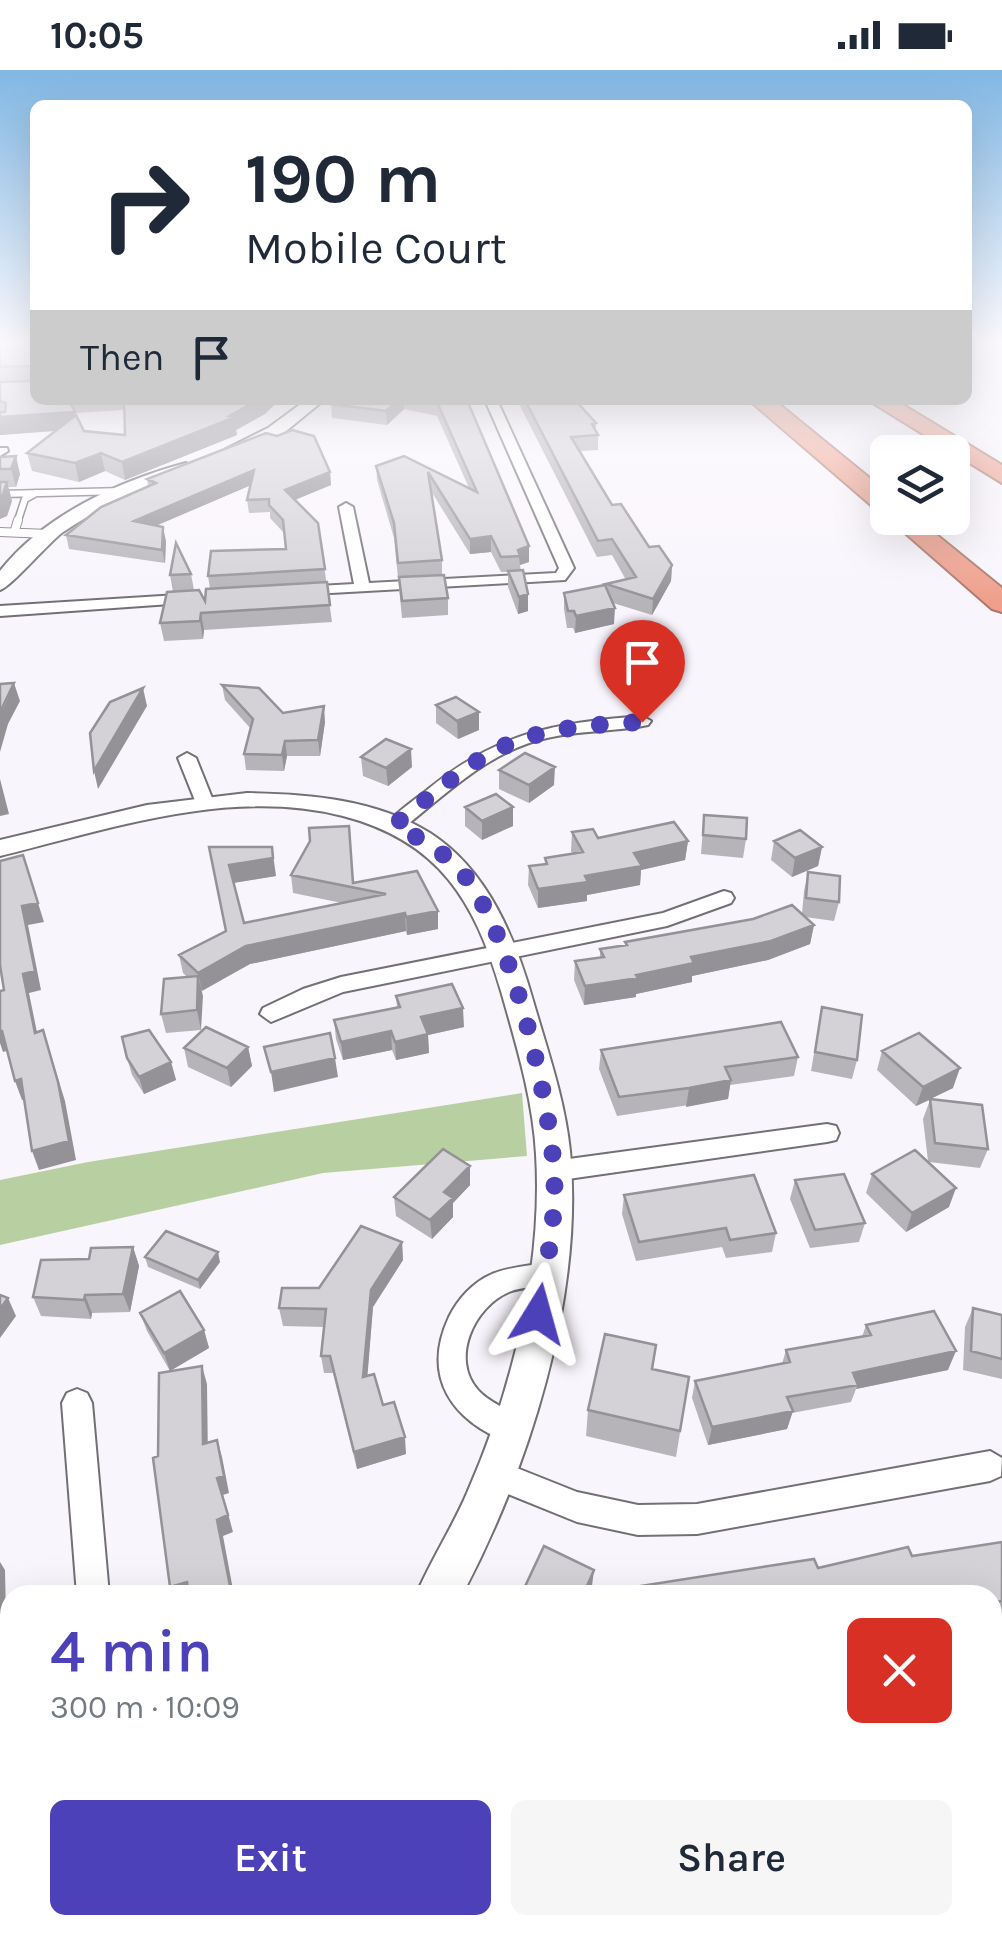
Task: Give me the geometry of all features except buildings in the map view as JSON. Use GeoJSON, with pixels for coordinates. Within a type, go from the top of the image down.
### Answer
{"type":"FeatureCollection","features":[{"type":"Feature","properties":{"kind":"highway"},"geometry":{"type":"LineString","coordinates":[[795,429],[870,491]]}},
{"type":"Feature","properties":{"kind":"highway"},"geometry":{"type":"LineString","coordinates":[[809,429],[870,475]]}},
{"type":"Feature","properties":{"kind":"highway"},"geometry":{"type":"LineString","coordinates":[[926,429],[1002,476]]}},
{"type":"Feature","properties":{"kind":"highway"},"geometry":{"type":"LineString","coordinates":[[951,429],[1002,457]]}},
{"type":"Feature","properties":{"kind":"highway"},"geometry":{"type":"LineString","coordinates":[[921,535],[1002,604]]}},
{"type":"Feature","properties":{"kind":"highway"},"geometry":{"type":"LineString","coordinates":[[947,535],[1002,576]]}},
{"type":"Feature","properties":{"kind":"street"},"geometry":{"type":"LineString","coordinates":[[0,584],[14,564],[48,534],[124,491],[278,429]]}},
{"type":"Feature","properties":{"kind":"street"},"geometry":{"type":"LineString","coordinates":[[286,593],[560,577],[567,568],[504,429]]}},
{"type":"Feature","properties":{"kind":"street"},"geometry":{"type":"LineString","coordinates":[[346,508],[362,588]]}},
{"type":"Feature","properties":{"kind":"street"},"geometry":{"type":"LineString","coordinates":[[0,611],[210,598]]}},
{"type":"Feature","properties":{"kind":"street"},"geometry":{"type":"LineString","coordinates":[[394,825],[498,749],[560,730],[642,722]]}},
{"type":"Feature","properties":{"kind":"street"},"geometry":{"type":"LineString","coordinates":[[188,758],[205,803]]}},
{"type":"Feature","properties":{"kind":"street"},"geometry":{"type":"LineString","coordinates":[[0,848],[205,803],[305,802],[394,825],[439,851],[458,868],[480,898],[504,952],[531,1049],[554,1171],[544,1275],[510,1428],[494,1474],[443,1585]]}},
{"type":"Feature","properties":{"kind":"street"},"geometry":{"type":"LineString","coordinates":[[271,1014],[341,985],[667,918],[724,898]]}},
{"type":"Feature","properties":{"kind":"street"},"geometry":{"type":"LineString","coordinates":[[554,1171],[827,1132]]}},
{"type":"Feature","properties":{"kind":"street"},"geometry":{"type":"LineString","coordinates":[[510,1428],[466,1399],[454,1379],[451,1344],[473,1304],[500,1282],[544,1275]]}},
{"type":"Feature","properties":{"kind":"street"},"geometry":{"type":"LineString","coordinates":[[77,1403],[92,1585]]}},
{"type":"Feature","properties":{"kind":"street"},"geometry":{"type":"LineString","coordinates":[[494,1474],[577,1507],[638,1520],[696,1519],[990,1466]]}},
{"type":"Feature","properties":{"kind":"lane"},"geometry":{"type":"LineString","coordinates":[[0,494],[124,491]]}},
{"type":"Feature","properties":{"kind":"lane"},"geometry":{"type":"LineString","coordinates":[[15,530],[28,495],[40,492]]}},
{"type":"Feature","properties":{"kind":"lane"},"geometry":{"type":"LineString","coordinates":[[0,532],[48,534]]}},
{"type":"Feature","properties":{"kind":"green space"},"geometry":{"type":"Polygon","coordinates":[[[522,1093],[527,1156],[323,1173],[0,1245],[0,1180],[88,1162],[522,1093]]]}},
{"type":"Feature","properties":{"kind":"route"},"geometry":{"type":"LineString","coordinates":[[538,1314],[550,1240],[554,1171],[544,1105],[504,952],[485,908],[458,868],[439,851],[394,825],[498,749],[560,730],[642,722]]}}]}
